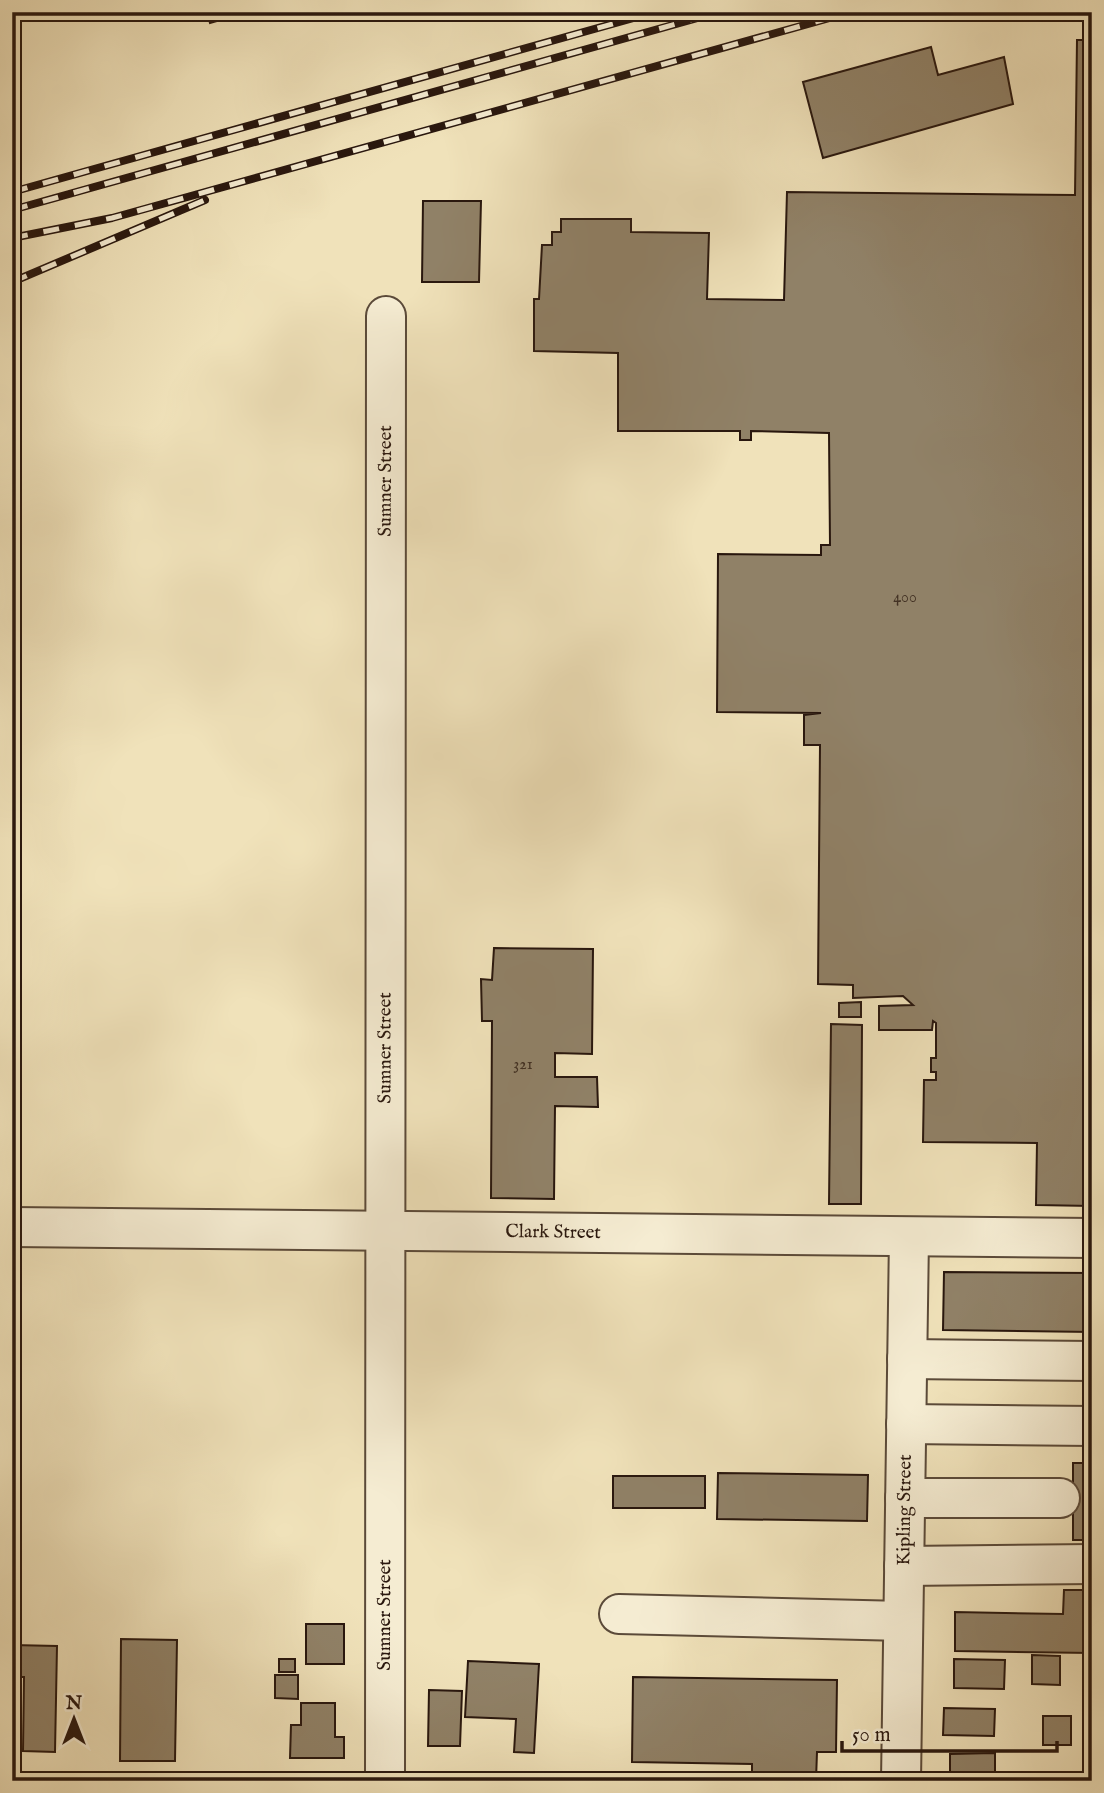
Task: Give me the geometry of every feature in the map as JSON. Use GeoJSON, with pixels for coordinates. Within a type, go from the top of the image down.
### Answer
{"type":"FeatureCollection","features":[{"type":"Feature","properties":{"kind":"street","name":"Sumner Street"},"geometry":{"type":"LineString","coordinates":[[385,1781],[386,316]]}},
{"type":"Feature","properties":{"kind":"street","name":"Clark Street"},"geometry":{"type":"LineString","coordinates":[[12,1227],[1092,1238]]}},
{"type":"Feature","properties":{"kind":"street","name":"Kipling Street"},"geometry":{"type":"LineString","coordinates":[[901,1781],[909,1237]]}},
{"type":"Feature","properties":{"kind":"street"},"geometry":{"type":"LineString","coordinates":[[907,1359],[1092,1362]]}},
{"type":"Feature","properties":{"kind":"street"},"geometry":{"type":"LineString","coordinates":[[906,1424],[1092,1426]]}},
{"type":"Feature","properties":{"kind":"street"},"geometry":{"type":"LineString","coordinates":[[905,1498],[1060,1497]]}},
{"type":"Feature","properties":{"kind":"street"},"geometry":{"type":"LineString","coordinates":[[904,1566],[1092,1564]]}},
{"type":"Feature","properties":{"kind":"street"},"geometry":{"type":"LineString","coordinates":[[619,1615],[903,1621]]}},
{"type":"Feature","properties":{"kind":"building"},"geometry":{"type":"Polygon","coordinates":[[[207,12],[248,12],[210,23],[207,12]]]}},
{"type":"Feature","properties":{"kind":"building"},"geometry":{"type":"Polygon","coordinates":[[[1077,40],[1092,40],[1092,1206],[1036,1205],[1037,1143],[923,1142],[924,1080],[936,1080],[936,1072],[931,1072],[931,1058],[936,1058],[936,1023],[933,1021],[932,1030],[879,1030],[879,1006],[913,1005],[903,996],[853,998],[853,985],[818,984],[820,745],[804,745],[804,715],[821,713],[717,712],[718,554],[821,555],[821,545],[830,545],[829,433],[751,431],[751,440],[740,440],[740,431],[618,431],[618,353],[534,351],[534,299],[539,299],[542,245],[552,245],[552,232],[561,232],[561,219],[631,219],[631,232],[709,233],[707,299],[784,300],[787,192],[1075,195],[1077,40]]]}},
{"type":"Feature","properties":{"kind":"building"},"geometry":{"type":"Polygon","coordinates":[[[931,47],[938,75],[1004,57],[1013,104],[823,158],[803,82],[931,47]]]}},
{"type":"Feature","properties":{"kind":"building"},"geometry":{"type":"Polygon","coordinates":[[[423,201],[481,201],[479,282],[422,282],[423,201]]]}},
{"type":"Feature","properties":{"kind":"building"},"geometry":{"type":"Polygon","coordinates":[[[494,948],[593,949],[592,1054],[555,1053],[555,1077],[597,1077],[598,1107],[555,1106],[554,1199],[491,1198],[492,1021],[482,1021],[481,979],[492,980],[494,948]]]}},
{"type":"Feature","properties":{"kind":"building"},"geometry":{"type":"Polygon","coordinates":[[[861,1002],[861,1017],[839,1017],[839,1003],[861,1002]]]}},
{"type":"Feature","properties":{"kind":"building"},"geometry":{"type":"Polygon","coordinates":[[[831,1024],[862,1025],[861,1204],[829,1204],[831,1024]]]}},
{"type":"Feature","properties":{"kind":"building"},"geometry":{"type":"Polygon","coordinates":[[[944,1272],[1092,1273],[1092,1332],[943,1330],[944,1272]]]}},
{"type":"Feature","properties":{"kind":"building"},"geometry":{"type":"Polygon","coordinates":[[[1073,1463],[1092,1463],[1092,1540],[1073,1540],[1073,1463]]]}},
{"type":"Feature","properties":{"kind":"building"},"geometry":{"type":"Polygon","coordinates":[[[718,1473],[868,1475],[867,1521],[717,1519],[718,1473]]]}},
{"type":"Feature","properties":{"kind":"building"},"geometry":{"type":"Polygon","coordinates":[[[613,1476],[705,1476],[705,1508],[613,1508],[613,1476]]]}},
{"type":"Feature","properties":{"kind":"building"},"geometry":{"type":"Polygon","coordinates":[[[1064,1590],[1092,1590],[1092,1653],[955,1651],[955,1612],[1063,1614],[1064,1590]]]}},
{"type":"Feature","properties":{"kind":"building"},"geometry":{"type":"Polygon","coordinates":[[[306,1624],[344,1624],[344,1664],[306,1664],[306,1624]]]}},
{"type":"Feature","properties":{"kind":"building"},"geometry":{"type":"Polygon","coordinates":[[[121,1639],[177,1640],[175,1761],[120,1761],[121,1639]]]}},
{"type":"Feature","properties":{"kind":"building"},"geometry":{"type":"Polygon","coordinates":[[[12,1645],[57,1646],[55,1752],[23,1751],[24,1677],[12,1677],[12,1645]]]}},
{"type":"Feature","properties":{"kind":"building"},"geometry":{"type":"Polygon","coordinates":[[[1032,1655],[1060,1656],[1060,1685],[1032,1684],[1032,1655]]]}},
{"type":"Feature","properties":{"kind":"building"},"geometry":{"type":"Polygon","coordinates":[[[279,1659],[295,1659],[295,1672],[279,1672],[279,1659]]]}},
{"type":"Feature","properties":{"kind":"building"},"geometry":{"type":"Polygon","coordinates":[[[954,1659],[1005,1660],[1004,1689],[954,1688],[954,1659]]]}},
{"type":"Feature","properties":{"kind":"building"},"geometry":{"type":"Polygon","coordinates":[[[468,1661],[539,1664],[534,1753],[514,1752],[516,1719],[465,1717],[468,1661]]]}},
{"type":"Feature","properties":{"kind":"building"},"geometry":{"type":"Polygon","coordinates":[[[275,1675],[298,1675],[298,1699],[275,1698],[275,1675]]]}},
{"type":"Feature","properties":{"kind":"building"},"geometry":{"type":"Polygon","coordinates":[[[633,1677],[837,1680],[836,1752],[817,1752],[816,1780],[752,1779],[752,1764],[632,1762],[633,1677]]]}},
{"type":"Feature","properties":{"kind":"building"},"geometry":{"type":"Polygon","coordinates":[[[429,1690],[462,1691],[460,1746],[428,1746],[429,1690]]]}},
{"type":"Feature","properties":{"kind":"building"},"geometry":{"type":"Polygon","coordinates":[[[301,1703],[335,1703],[335,1737],[344,1737],[344,1758],[290,1758],[291,1725],[301,1725],[301,1703]]]}},
{"type":"Feature","properties":{"kind":"building"},"geometry":{"type":"Polygon","coordinates":[[[944,1708],[995,1709],[994,1736],[943,1735],[944,1708]]]}},
{"type":"Feature","properties":{"kind":"building"},"geometry":{"type":"Polygon","coordinates":[[[1043,1716],[1071,1716],[1071,1745],[1043,1745],[1043,1716]]]}},
{"type":"Feature","properties":{"kind":"building"},"geometry":{"type":"Polygon","coordinates":[[[995,1753],[995,1781],[950,1781],[950,1754],[995,1753]]]}},
{"type":"Feature","properties":{"kind":"building"},"geometry":{"type":"Polygon","coordinates":[[[1036,1772],[1067,1773],[1067,1781],[1035,1781],[1036,1772]]]}},
{"type":"Feature","properties":{"kind":"railway"},"geometry":{"type":"LineString","coordinates":[[12,192],[655,12]]}},
{"type":"Feature","properties":{"kind":"railway"},"geometry":{"type":"LineString","coordinates":[[12,210],[719,12]]}},
{"type":"Feature","properties":{"kind":"railway"},"geometry":{"type":"LineString","coordinates":[[12,238],[112,218],[851,12]]}},
{"type":"Feature","properties":{"kind":"railway"},"geometry":{"type":"LineString","coordinates":[[12,282],[205,200]]}}]}
